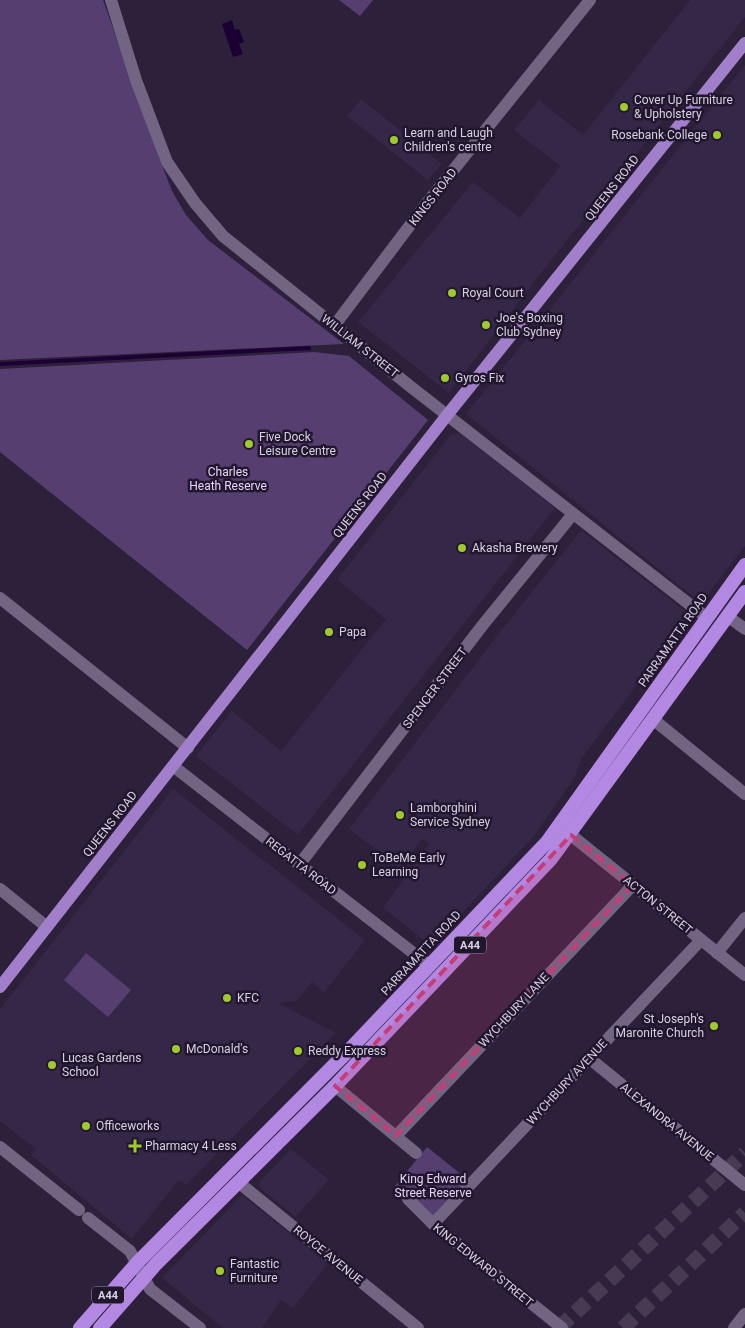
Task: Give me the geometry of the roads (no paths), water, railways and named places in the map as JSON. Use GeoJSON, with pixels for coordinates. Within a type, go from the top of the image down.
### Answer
{"type":"FeatureCollection","features":[{"type":"Feature","properties":{"kind":"highway","name":"PARRAMATTA ROAD"},"geometry":{"type":"LineString","coordinates":[[80,1328],[137,1263],[352,1048],[547,842],[745,565]]}},
{"type":"Feature","properties":{"kind":"highway","name":"A44"},"geometry":{"type":"LineString","coordinates":[[100,1328],[144,1277],[335,1086],[534,878],[571,835],[745,592]]}},
{"type":"Feature","properties":{"kind":"main road","name":"QUEENS ROAD"},"geometry":{"type":"LineString","coordinates":[[0,988],[448,414],[745,43]]}},
{"type":"Feature","properties":{"kind":"street","name":"WILLIAM STREET"},"geometry":{"type":"LineString","coordinates":[[111,0],[136,80],[167,162],[200,210],[223,236],[334,326],[707,618]]}},
{"type":"Feature","properties":{"kind":"street","name":"KINGS ROAD"},"geometry":{"type":"LineString","coordinates":[[334,326],[426,204],[590,0]]}},
{"type":"Feature","properties":{"kind":"street","name":"SPENCER STREET"},"geometry":{"type":"LineString","coordinates":[[299,865],[465,649],[573,514]]}},
{"type":"Feature","properties":{"kind":"street"},"geometry":{"type":"LineString","coordinates":[[0,598],[188,748]]}},
{"type":"Feature","properties":{"kind":"street"},"geometry":{"type":"LineString","coordinates":[[727,616],[745,629]]}},
{"type":"Feature","properties":{"kind":"street"},"geometry":{"type":"LineString","coordinates":[[654,720],[745,794]]}},
{"type":"Feature","properties":{"kind":"street","name":"REGATTA ROAD"},"geometry":{"type":"LineString","coordinates":[[173,766],[430,966]]}},
{"type":"Feature","properties":{"kind":"street","name":"ACTON STREET"},"geometry":{"type":"LineString","coordinates":[[571,835],[745,975]]}},
{"type":"Feature","properties":{"kind":"street","name":"WYCHBURY LANE"},"geometry":{"type":"LineString","coordinates":[[396,1136],[633,885]]}},
{"type":"Feature","properties":{"kind":"street"},"geometry":{"type":"LineString","coordinates":[[0,889],[47,927]]}},
{"type":"Feature","properties":{"kind":"street"},"geometry":{"type":"LineString","coordinates":[[717,953],[745,918]]}},
{"type":"Feature","properties":{"kind":"street","name":"WYCHBURY AVENUE"},"geometry":{"type":"LineString","coordinates":[[433,1224],[701,940]]}},
{"type":"Feature","properties":{"kind":"street","name":"ALEXANDRA AVENUE"},"geometry":{"type":"LineString","coordinates":[[589,1058],[745,1185]]}},
{"type":"Feature","properties":{"kind":"street"},"geometry":{"type":"LineString","coordinates":[[335,1086],[416,1153]]}},
{"type":"Feature","properties":{"kind":"street"},"geometry":{"type":"LineString","coordinates":[[0,1147],[130,1251],[150,1289],[200,1328]]}},
{"type":"Feature","properties":{"kind":"street","name":"ROYCE AVENUE"},"geometry":{"type":"LineString","coordinates":[[238,1182],[418,1328]]}},
{"type":"Feature","properties":{"kind":"street","name":"KING EDWARD STREET"},"geometry":{"type":"LineString","coordinates":[[408,1199],[433,1224],[562,1328]]}},
{"type":"Feature","properties":{"kind":"street"},"geometry":{"type":"LineString","coordinates":[[734,1328],[745,1314]]}},
{"type":"Feature","properties":{"kind":"waterway"},"geometry":{"type":"LineString","coordinates":[[0,364],[309,348]]}},
{"type":"Feature","properties":{"kind":"tunnel"},"geometry":{"type":"LineString","coordinates":[[559,1328],[745,1153]]}},
{"type":"Feature","properties":{"kind":"tunnel"},"geometry":{"type":"LineString","coordinates":[[623,1328],[745,1213]]}},
{"type":"Feature","properties":{"kind":"place","name":"Cover Up Furniture & Upholstery"},"geometry":{"type":"Point","coordinates":[624,107]}},
{"type":"Feature","properties":{"kind":"place","name":"Rosebank College"},"geometry":{"type":"Point","coordinates":[717,135]}},
{"type":"Feature","properties":{"kind":"place","name":"Learn and Laugh Children's centre"},"geometry":{"type":"Point","coordinates":[394,140]}},
{"type":"Feature","properties":{"kind":"place","name":"Royal Court"},"geometry":{"type":"Point","coordinates":[452,293]}},
{"type":"Feature","properties":{"kind":"place","name":"Joe's Boxing Club Sydney"},"geometry":{"type":"Point","coordinates":[486,325]}},
{"type":"Feature","properties":{"kind":"place","name":"Gyros Fix"},"geometry":{"type":"Point","coordinates":[445,378]}},
{"type":"Feature","properties":{"kind":"place","name":"Five Dock Leisure Centre"},"geometry":{"type":"Point","coordinates":[249,444]}},
{"type":"Feature","properties":{"kind":"place","name":"Akasha Brewery"},"geometry":{"type":"Point","coordinates":[462,548]}},
{"type":"Feature","properties":{"kind":"place","name":"Papa"},"geometry":{"type":"Point","coordinates":[329,632]}},
{"type":"Feature","properties":{"kind":"place","name":"Lamborghini Service Sydney"},"geometry":{"type":"Point","coordinates":[400,815]}},
{"type":"Feature","properties":{"kind":"place","name":"ToBeMe Early Learning"},"geometry":{"type":"Point","coordinates":[362,865]}},
{"type":"Feature","properties":{"kind":"place","name":"KFC"},"geometry":{"type":"Point","coordinates":[227,998]}},
{"type":"Feature","properties":{"kind":"place","name":"St Joseph's Maronite Church"},"geometry":{"type":"Point","coordinates":[714,1026]}},
{"type":"Feature","properties":{"kind":"place","name":"McDonald's"},"geometry":{"type":"Point","coordinates":[176,1049]}},
{"type":"Feature","properties":{"kind":"place","name":"Reddy Express"},"geometry":{"type":"Point","coordinates":[298,1051]}},
{"type":"Feature","properties":{"kind":"place","name":"Lucas Gardens School"},"geometry":{"type":"Point","coordinates":[52,1065]}},
{"type":"Feature","properties":{"kind":"place","name":"Officeworks"},"geometry":{"type":"Point","coordinates":[86,1126]}},
{"type":"Feature","properties":{"kind":"place","name":"Pharmacy 4 Less"},"geometry":{"type":"Point","coordinates":[135,1146]}},
{"type":"Feature","properties":{"kind":"place","name":"Fantastic Furniture"},"geometry":{"type":"Point","coordinates":[220,1271]}},
{"type":"Feature","properties":{"kind":"park label","name":"Charles Heath Reserve"},"geometry":{"type":"Point","coordinates":[228,479]}},
{"type":"Feature","properties":{"kind":"park label","name":"King Edward Street Reserve"},"geometry":{"type":"Point","coordinates":[433,1186]}}]}
